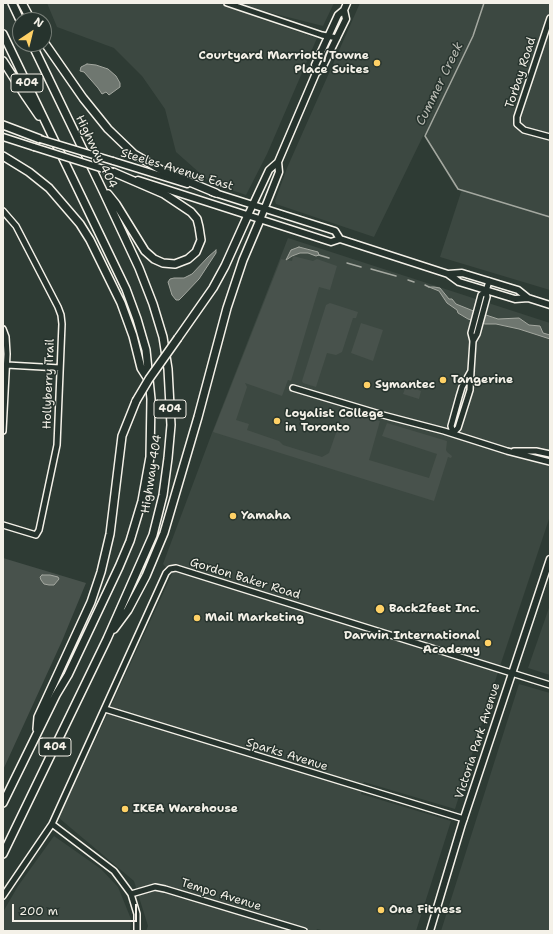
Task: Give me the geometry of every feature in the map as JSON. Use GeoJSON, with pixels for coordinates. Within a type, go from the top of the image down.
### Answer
{"type":"FeatureCollection","features":[{"type":"Feature","properties":{"kind":"highway"},"geometry":{"type":"LineString","coordinates":[[22,3],[27,12]]}},
{"type":"Feature","properties":{"kind":"highway","name":"Highway 404"},"geometry":{"type":"LineString","coordinates":[[3,34],[126,289],[146,350],[151,399],[150,457],[142,501],[130,541],[68,675],[56,695],[3,803]]}},
{"type":"Feature","properties":{"kind":"highway","name":"Highway 404"},"geometry":{"type":"LineString","coordinates":[[3,854],[107,639],[153,535],[163,495],[171,418],[168,369],[163,337],[153,304],[139,268],[36,52]]}},
{"type":"Feature","properties":{"kind":"highway"},"geometry":{"type":"LineString","coordinates":[[51,52],[83,98],[108,129],[134,154],[163,172],[216,193]]}},
{"type":"Feature","properties":{"kind":"highway"},"geometry":{"type":"LineString","coordinates":[[3,61],[26,98],[51,132]]}},
{"type":"Feature","properties":{"kind":"highway"},"geometry":{"type":"LineString","coordinates":[[3,125],[40,139]]}},
{"type":"Feature","properties":{"kind":"highway"},"geometry":{"type":"LineString","coordinates":[[3,156],[29,172],[44,184],[61,201],[80,224],[93,246],[121,303],[133,336],[141,368],[149,381]]}},
{"type":"Feature","properties":{"kind":"highway"},"geometry":{"type":"LineString","coordinates":[[99,182],[116,204],[145,251],[154,259],[163,263],[175,264],[188,259],[196,252],[201,240],[197,219],[191,212],[164,194],[113,172]]}},
{"type":"Feature","properties":{"kind":"highway"},"geometry":{"type":"LineString","coordinates":[[36,735],[38,717],[90,602],[100,572],[110,534],[122,436],[136,401],[149,379],[213,288],[248,216]]}},
{"type":"Feature","properties":{"kind":"highway"},"geometry":{"type":"LineString","coordinates":[[107,639],[128,610],[146,576],[164,533],[198,417],[227,308],[260,220]]}},
{"type":"Feature","properties":{"kind":"main road"},"geometry":{"type":"LineString","coordinates":[[316,73],[315,65],[338,15],[344,10],[347,3]]}},
{"type":"Feature","properties":{"kind":"main road"},"geometry":{"type":"LineString","coordinates":[[248,216],[269,170],[278,162],[316,73],[322,68],[346,19],[344,10]]}},
{"type":"Feature","properties":{"kind":"main road","name":"Steeles Avenue East"},"geometry":{"type":"LineString","coordinates":[[3,128],[335,231],[340,239]]}},
{"type":"Feature","properties":{"kind":"main road","name":"Steeles Avenue East"},"geometry":{"type":"LineString","coordinates":[[3,137],[331,242],[340,239],[448,274],[459,282],[515,300],[528,298]]}},
{"type":"Feature","properties":{"kind":"main road"},"geometry":{"type":"LineString","coordinates":[[260,220],[279,172],[278,162]]}},
{"type":"Feature","properties":{"kind":"main road","name":"Steeles Avenue East"},"geometry":{"type":"LineString","coordinates":[[448,274],[462,273],[489,281],[518,290],[528,298],[550,305]]}},
{"type":"Feature","properties":{"kind":"main road","name":"Victoria Park Avenue"},"geometry":{"type":"LineString","coordinates":[[430,931],[464,820],[550,559]]}},
{"type":"Feature","properties":{"kind":"street"},"geometry":{"type":"LineString","coordinates":[[227,3],[328,37],[337,38]]}},
{"type":"Feature","properties":{"kind":"street","name":"Torbay Road"},"geometry":{"type":"LineString","coordinates":[[550,18],[517,117],[517,124],[524,130],[550,137]]}},
{"type":"Feature","properties":{"kind":"street","name":"Hollyberry Trail"},"geometry":{"type":"LineString","coordinates":[[3,211],[16,228],[60,311],[62,324],[57,445],[39,530],[36,535],[3,525]]}},
{"type":"Feature","properties":{"kind":"street"},"geometry":{"type":"LineString","coordinates":[[473,341],[480,326],[489,281]]}},
{"type":"Feature","properties":{"kind":"street"},"geometry":{"type":"LineString","coordinates":[[453,433],[458,428],[470,390],[473,341],[471,333],[481,295],[486,291]]}},
{"type":"Feature","properties":{"kind":"street"},"geometry":{"type":"LineString","coordinates":[[3,329],[7,345],[3,431]]}},
{"type":"Feature","properties":{"kind":"street"},"geometry":{"type":"LineString","coordinates":[[6,365],[60,368]]}},
{"type":"Feature","properties":{"kind":"street"},"geometry":{"type":"LineString","coordinates":[[453,433],[451,426],[459,397],[462,387],[471,371]]}},
{"type":"Feature","properties":{"kind":"street"},"geometry":{"type":"LineString","coordinates":[[293,388],[383,415],[453,433],[507,451],[550,462]]}},
{"type":"Feature","properties":{"kind":"street"},"geometry":{"type":"LineString","coordinates":[[507,451],[536,451],[550,454]]}},
{"type":"Feature","properties":{"kind":"street","name":"Gordon Baker Road"},"geometry":{"type":"LineString","coordinates":[[3,896],[52,824],[166,573],[170,569],[176,568],[550,685]]}},
{"type":"Feature","properties":{"kind":"street","name":"Sparks Avenue"},"geometry":{"type":"LineString","coordinates":[[105,709],[464,820]]}},
{"type":"Feature","properties":{"kind":"street"},"geometry":{"type":"LineString","coordinates":[[52,824],[114,871],[131,894],[137,914],[137,931]]}},
{"type":"Feature","properties":{"kind":"street","name":"Tempo Avenue"},"geometry":{"type":"LineString","coordinates":[[131,894],[156,887],[165,888],[304,931]]}},
{"type":"Feature","properties":{"kind":"shaded area"},"geometry":{"type":"Polygon","coordinates":[[[47,3],[334,3],[323,26],[260,10],[258,18],[317,38],[267,154],[246,195],[211,183],[176,152],[165,109],[142,76],[114,48],[57,27],[47,3]]]}},
{"type":"Feature","properties":{"kind":"shaded area"},"geometry":{"type":"Polygon","coordinates":[[[360,3],[550,3],[550,290],[440,257],[462,189],[455,187],[424,134],[374,237],[276,204],[275,201],[287,168],[360,3]]]}},
{"type":"Feature","properties":{"kind":"shaded area"},"geometry":{"type":"Polygon","coordinates":[[[87,64],[108,69],[116,76],[120,83],[120,87],[109,95],[106,92],[102,94],[84,72],[80,71],[81,67],[87,64]]]}},
{"type":"Feature","properties":{"kind":"shaded area"},"geometry":{"type":"Polygon","coordinates":[[[288,238],[550,323],[550,516],[497,675],[455,809],[364,782],[361,794],[451,821],[416,931],[325,931],[317,929],[316,931],[146,931],[148,926],[134,881],[59,818],[172,574],[163,564],[288,238]]]}},
{"type":"Feature","properties":{"kind":"shaded area"},"geometry":{"type":"Polygon","coordinates":[[[299,247],[318,252],[319,255],[316,256],[308,253],[300,253],[286,260],[291,250],[299,247]]]}},
{"type":"Feature","properties":{"kind":"shaded area"},"geometry":{"type":"Polygon","coordinates":[[[216,250],[216,253],[199,279],[179,300],[176,300],[172,295],[168,282],[170,279],[184,278],[192,274],[216,250]]]}},
{"type":"Feature","properties":{"kind":"shaded area"},"geometry":{"type":"Polygon","coordinates":[[[293,256],[313,261],[317,259],[337,266],[330,290],[319,287],[291,381],[288,380],[282,396],[245,383],[247,387],[236,420],[249,424],[247,430],[279,441],[283,445],[322,457],[329,453],[344,410],[380,421],[369,460],[429,478],[437,454],[382,436],[387,423],[447,441],[446,450],[452,456],[451,458],[448,457],[434,501],[213,432],[281,259],[292,261],[293,256]]]}},
{"type":"Feature","properties":{"kind":"shaded area"},"geometry":{"type":"Polygon","coordinates":[[[429,287],[440,288],[449,299],[452,299],[456,304],[471,310],[498,319],[519,318],[529,325],[540,326],[543,333],[550,335],[550,339],[519,329],[496,324],[485,324],[468,319],[458,313],[457,310],[447,303],[439,291],[429,287]]]}},
{"type":"Feature","properties":{"kind":"shaded area"},"geometry":{"type":"Polygon","coordinates":[[[330,303],[358,312],[356,318],[353,318],[342,352],[336,355],[327,353],[316,387],[303,383],[302,381],[326,305],[330,303]]]}},
{"type":"Feature","properties":{"kind":"shaded area"},"geometry":{"type":"Polygon","coordinates":[[[361,323],[383,330],[373,361],[351,353],[361,323]]]}},
{"type":"Feature","properties":{"kind":"shaded area"},"geometry":{"type":"Polygon","coordinates":[[[406,386],[421,391],[419,399],[403,394],[406,386]]]}},
{"type":"Feature","properties":{"kind":"shaded area"},"geometry":{"type":"Polygon","coordinates":[[[3,558],[86,583],[62,641],[3,770],[3,558]]]}},
{"type":"Feature","properties":{"kind":"shaded area"},"geometry":{"type":"Polygon","coordinates":[[[42,575],[50,575],[58,577],[59,579],[54,585],[44,584],[40,577],[42,575]]]}},
{"type":"Feature","properties":{"kind":"shaded area"},"geometry":{"type":"Polygon","coordinates":[[[550,605],[550,675],[528,668],[550,605]]]}},
{"type":"Feature","properties":{"kind":"shaded area"},"geometry":{"type":"Polygon","coordinates":[[[519,684],[550,693],[550,931],[441,931],[519,684]]]}},
{"type":"Feature","properties":{"kind":"shaded area"},"geometry":{"type":"Polygon","coordinates":[[[54,836],[101,869],[118,887],[131,919],[130,931],[3,931],[3,912],[18,886],[54,836]]]}},
{"type":"Feature","properties":{"kind":"waterway","name":"Cummer Creek"},"geometry":{"type":"LineString","coordinates":[[484,3],[473,36],[425,136],[458,189],[550,217]]}},
{"type":"Feature","properties":{"kind":"waterway"},"geometry":{"type":"LineString","coordinates":[[319,255],[329,258]]}},
{"type":"Feature","properties":{"kind":"waterway"},"geometry":{"type":"LineString","coordinates":[[347,263],[361,267]]}},
{"type":"Feature","properties":{"kind":"waterway"},"geometry":{"type":"LineString","coordinates":[[371,269],[396,276]]}},
{"type":"Feature","properties":{"kind":"waterway"},"geometry":{"type":"LineString","coordinates":[[408,280],[414,282]]}},
{"type":"Feature","properties":{"kind":"waterway"},"geometry":{"type":"LineString","coordinates":[[425,285],[429,287]]}},
{"type":"Feature","properties":{"kind":"place","name":"Courtyard Marriott/Towne Place Suites"},"geometry":{"type":"Point","coordinates":[377,63]}},
{"type":"Feature","properties":{"kind":"place","name":"Tangerine"},"geometry":{"type":"Point","coordinates":[443,380]}},
{"type":"Feature","properties":{"kind":"place","name":"Symantec"},"geometry":{"type":"Point","coordinates":[367,385]}},
{"type":"Feature","properties":{"kind":"place","name":"Loyalist College in Toronto"},"geometry":{"type":"Point","coordinates":[277,421]}},
{"type":"Feature","properties":{"kind":"place","name":"Yamaha"},"geometry":{"type":"Point","coordinates":[233,516]}},
{"type":"Feature","properties":{"kind":"place","name":"Back2feet Inc."},"geometry":{"type":"Point","coordinates":[380,609]}},
{"type":"Feature","properties":{"kind":"place","name":"Mail Marketing"},"geometry":{"type":"Point","coordinates":[197,618]}},
{"type":"Feature","properties":{"kind":"place","name":"Darwin International Academy"},"geometry":{"type":"Point","coordinates":[488,643]}},
{"type":"Feature","properties":{"kind":"place","name":"IKEA Warehouse"},"geometry":{"type":"Point","coordinates":[125,809]}},
{"type":"Feature","properties":{"kind":"place","name":"One Fitness"},"geometry":{"type":"Point","coordinates":[381,910]}}]}
